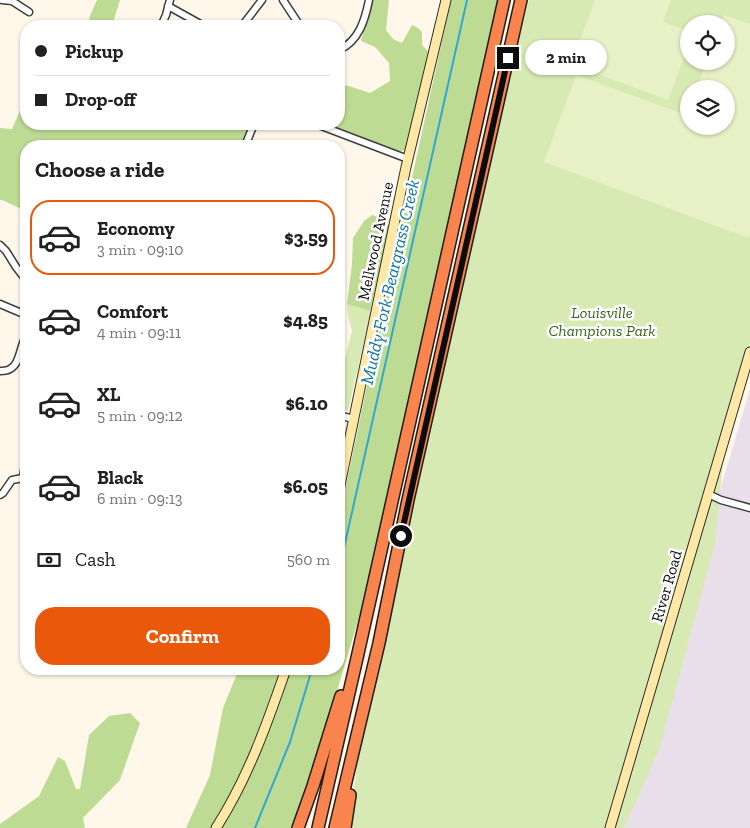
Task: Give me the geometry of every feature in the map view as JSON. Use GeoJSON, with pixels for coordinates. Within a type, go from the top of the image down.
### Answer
{"type":"FeatureCollection","features":[{"type":"Feature","properties":{"kind":"highway"},"geometry":{"type":"LineString","coordinates":[[318,828],[504,0]]}},
{"type":"Feature","properties":{"kind":"highway"},"geometry":{"type":"LineString","coordinates":[[345,828],[379,643],[410,491],[521,0]]}},
{"type":"Feature","properties":{"kind":"highway"},"geometry":{"type":"LineString","coordinates":[[335,828],[379,643]]}},
{"type":"Feature","properties":{"kind":"highway"},"geometry":{"type":"LineString","coordinates":[[298,828],[345,685],[357,658]]}},
{"type":"Feature","properties":{"kind":"street"},"geometry":{"type":"LineString","coordinates":[[2,0],[12,1],[29,12]]}},
{"type":"Feature","properties":{"kind":"street"},"geometry":{"type":"LineString","coordinates":[[247,20],[262,0]]}},
{"type":"Feature","properties":{"kind":"street"},"geometry":{"type":"LineString","coordinates":[[283,0],[296,20]]}},
{"type":"Feature","properties":{"kind":"street"},"geometry":{"type":"LineString","coordinates":[[345,46],[353,41],[359,31],[369,0]]}},
{"type":"Feature","properties":{"kind":"street","name":"Mellwood Avenue"},"geometry":{"type":"LineString","coordinates":[[345,445],[353,419],[408,159],[446,0]]}},
{"type":"Feature","properties":{"kind":"street"},"geometry":{"type":"LineString","coordinates":[[162,20],[169,3],[195,20]]}},
{"type":"Feature","properties":{"kind":"street"},"geometry":{"type":"LineString","coordinates":[[332,130],[408,159]]}},
{"type":"Feature","properties":{"kind":"street"},"geometry":{"type":"LineString","coordinates":[[0,245],[20,273]]}},
{"type":"Feature","properties":{"kind":"street"},"geometry":{"type":"LineString","coordinates":[[0,304],[20,312]]}},
{"type":"Feature","properties":{"kind":"street"},"geometry":{"type":"LineString","coordinates":[[0,371],[6,372],[11,369],[15,365],[20,352]]}},
{"type":"Feature","properties":{"kind":"street","name":"River Road"},"geometry":{"type":"LineString","coordinates":[[610,828],[750,352]]}},
{"type":"Feature","properties":{"kind":"street"},"geometry":{"type":"LineString","coordinates":[[345,417],[353,419]]}},
{"type":"Feature","properties":{"kind":"street"},"geometry":{"type":"LineString","coordinates":[[0,495],[12,480],[20,479]]}},
{"type":"Feature","properties":{"kind":"street"},"geometry":{"type":"LineString","coordinates":[[708,494],[720,500],[750,508]]}},
{"type":"Feature","properties":{"kind":"street"},"geometry":{"type":"LineString","coordinates":[[216,828],[240,788],[252,762],[284,675]]}},
{"type":"Feature","properties":{"kind":"shaded area"},"geometry":{"type":"Polygon","coordinates":[[[750,389],[750,828],[620,828],[750,389]]]}},
{"type":"Feature","properties":{"kind":"green space"},"geometry":{"type":"Polygon","coordinates":[[[97,0],[120,0],[114,20],[90,20],[97,0]]]}},
{"type":"Feature","properties":{"kind":"green space"},"geometry":{"type":"Polygon","coordinates":[[[371,0],[389,0],[386,30],[393,39],[402,43],[412,25],[422,32],[422,45],[429,52],[405,150],[394,151],[339,130],[345,130],[345,86],[370,93],[390,81],[389,63],[375,47],[361,41],[371,0]]]}},
{"type":"Feature","properties":{"kind":"green space"},"geometry":{"type":"Polygon","coordinates":[[[451,0],[499,0],[371,564],[366,594],[345,664],[345,486],[451,0]]]}},
{"type":"Feature","properties":{"kind":"green space","name":"Louisville Champions Park"},"geometry":{"type":"Polygon","coordinates":[[[529,0],[750,0],[750,345],[727,420],[715,544],[660,747],[624,828],[349,828],[359,750],[434,386],[529,0]]]}},
{"type":"Feature","properties":{"kind":"green space"},"geometry":{"type":"Polygon","coordinates":[[[595,0],[671,0],[663,22],[680,28],[680,68],[668,100],[571,64],[595,0]]]}},
{"type":"Feature","properties":{"kind":"green space"},"geometry":{"type":"Polygon","coordinates":[[[735,19],[750,24],[750,234],[748,238],[544,162],[576,75],[680,113],[680,135],[735,135],[735,80],[700,80],[704,70],[735,70],[735,19]]]}},
{"type":"Feature","properties":{"kind":"green space"},"geometry":{"type":"Polygon","coordinates":[[[20,111],[20,130],[248,130],[244,140],[20,140],[20,208],[0,200],[0,128],[12,129],[20,111]]]}},
{"type":"Feature","properties":{"kind":"green space"},"geometry":{"type":"Polygon","coordinates":[[[372,215],[382,218],[389,227],[370,311],[347,304],[353,238],[364,221],[372,215]]]}},
{"type":"Feature","properties":{"kind":"green space"},"geometry":{"type":"Polygon","coordinates":[[[347,304],[371,311],[348,411],[345,410],[345,358],[352,331],[347,304]]]}},
{"type":"Feature","properties":{"kind":"green space"},"geometry":{"type":"Polygon","coordinates":[[[237,675],[342,675],[300,814],[294,828],[186,828],[210,775],[223,708],[237,675]]]}},
{"type":"Feature","properties":{"kind":"green space"},"geometry":{"type":"Polygon","coordinates":[[[130,713],[140,723],[120,780],[83,818],[85,828],[0,828],[0,824],[39,796],[58,757],[65,761],[76,789],[80,789],[89,735],[109,716],[130,713]]]}},
{"type":"Feature","properties":{"kind":"waterway","name":"Muddy Fork Beargrass Creek"},"geometry":{"type":"LineString","coordinates":[[345,543],[467,0]]}},
{"type":"Feature","properties":{"kind":"waterway","name":"Muddy Fork Beargrass Creek"},"geometry":{"type":"LineString","coordinates":[[255,828],[290,742],[310,675]]}},
{"type":"Feature","properties":{"kind":"route"},"geometry":{"type":"LineString","coordinates":[[401,536],[508,58]]}}]}
